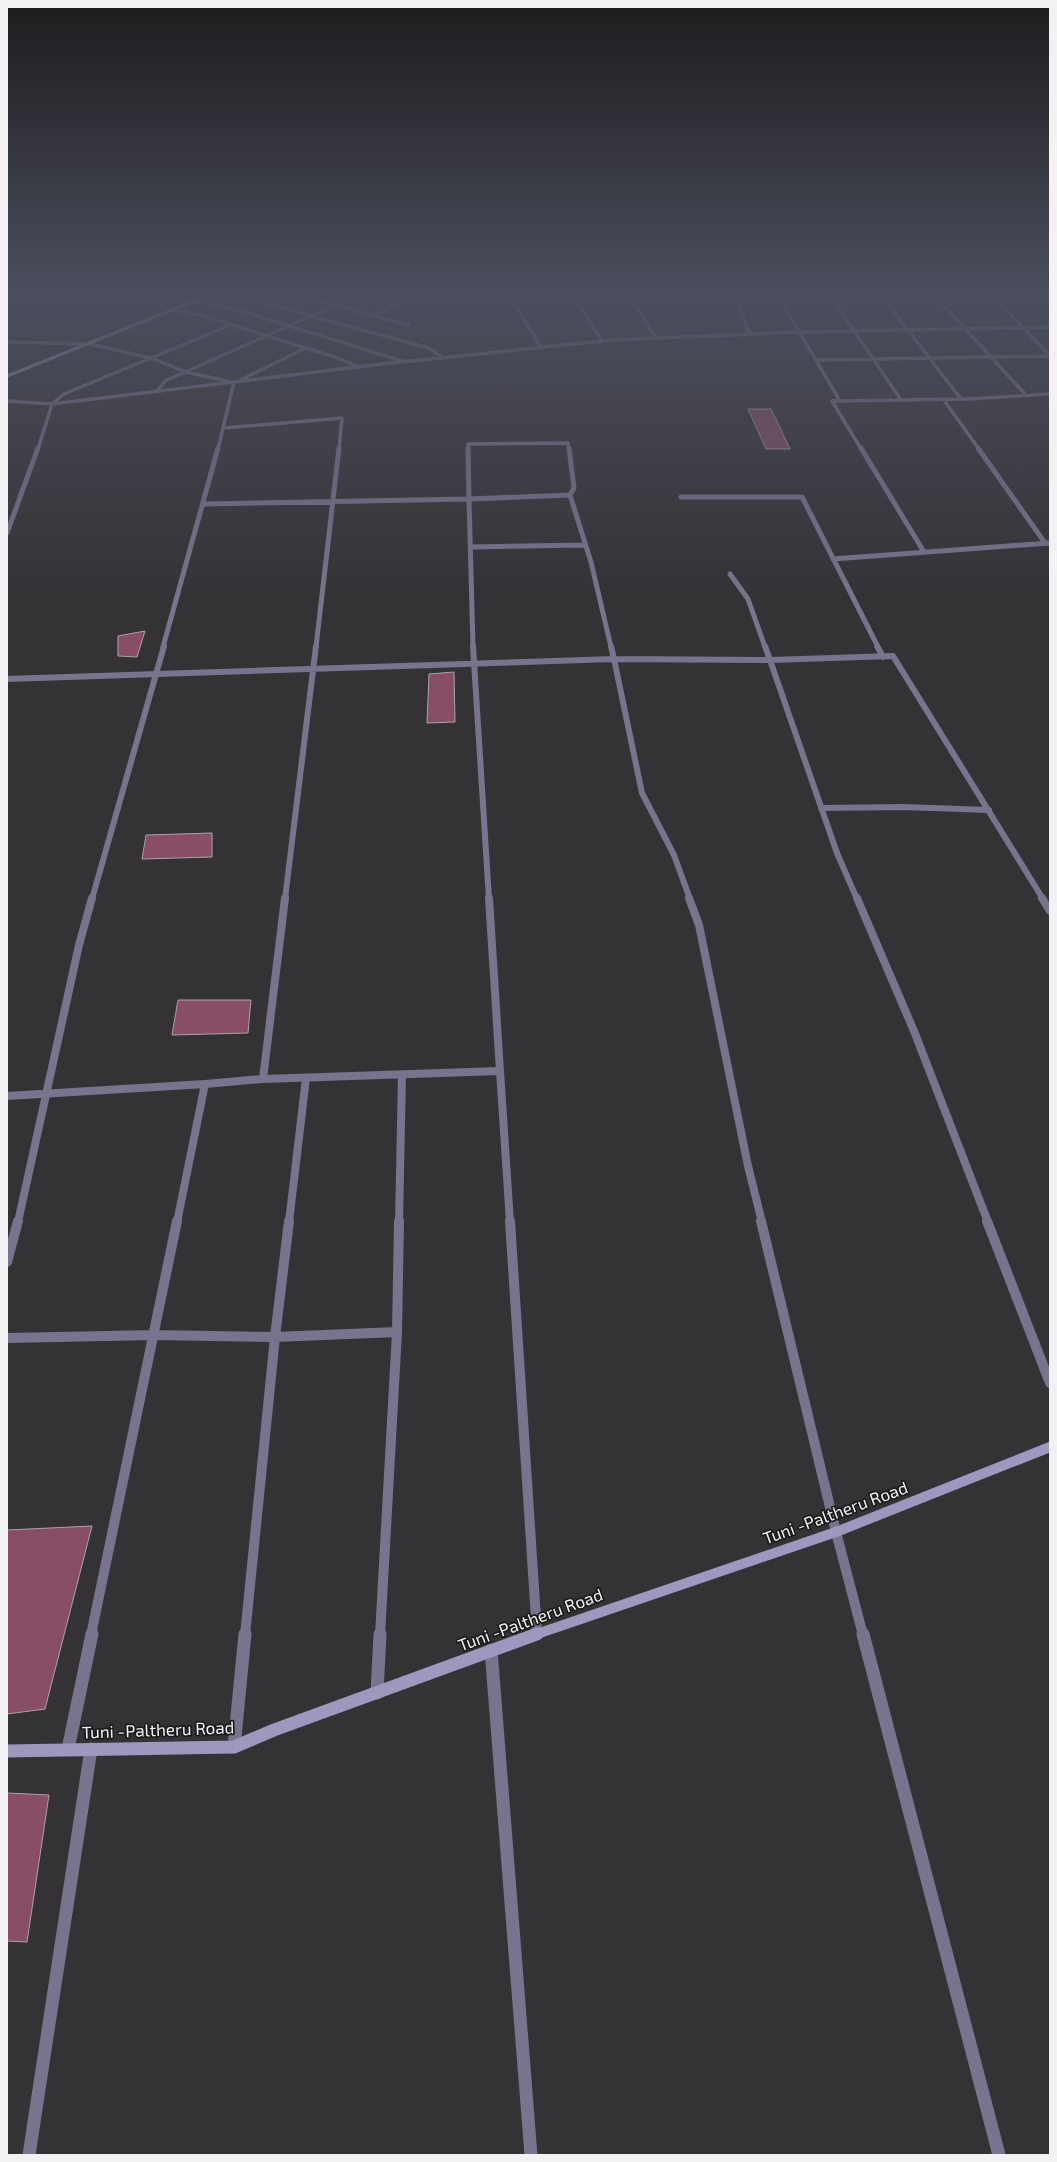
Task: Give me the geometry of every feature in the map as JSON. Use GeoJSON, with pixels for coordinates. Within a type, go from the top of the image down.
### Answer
{"type":"FeatureCollection","features":[{"type":"Feature","properties":{"kind":"street"},"geometry":{"type":"LineString","coordinates":[[7,533],[29,476],[52,404],[63,395]]}},
{"type":"Feature","properties":{"kind":"street"},"geometry":{"type":"LineString","coordinates":[[7,402],[52,404],[126,395]]}},
{"type":"Feature","properties":{"kind":"street"},"geometry":{"type":"LineString","coordinates":[[7,1262],[25,1195],[48,1094],[79,945],[203,504],[231,395]]}},
{"type":"Feature","properties":{"kind":"street"},"geometry":{"type":"LineString","coordinates":[[836,395],[840,401]]}},
{"type":"Feature","properties":{"kind":"street"},"geometry":{"type":"LineString","coordinates":[[898,395],[901,400]]}},
{"type":"Feature","properties":{"kind":"street"},"geometry":{"type":"LineString","coordinates":[[958,395],[961,399]]}},
{"type":"Feature","properties":{"kind":"street"},"geometry":{"type":"LineString","coordinates":[[924,552],[832,401],[961,399],[1049,395]]}},
{"type":"Feature","properties":{"kind":"street"},"geometry":{"type":"LineString","coordinates":[[943,399],[1048,543]]}},
{"type":"Feature","properties":{"kind":"street"},"geometry":{"type":"LineString","coordinates":[[223,428],[342,418],[334,502],[263,1079]]}},
{"type":"Feature","properties":{"kind":"street"},"geometry":{"type":"LineString","coordinates":[[537,1634],[473,663],[472,546],[468,499],[468,444],[568,443],[574,488],[570,495],[591,562],[614,659],[642,793],[674,855],[699,925],[748,1166],[836,1532],[999,2155]]}},
{"type":"Feature","properties":{"kind":"street"},"geometry":{"type":"LineString","coordinates":[[203,504],[468,499],[570,495]]}},
{"type":"Feature","properties":{"kind":"street"},"geometry":{"type":"LineString","coordinates":[[681,497],[802,497],[883,657]]}},
{"type":"Feature","properties":{"kind":"street"},"geometry":{"type":"LineString","coordinates":[[833,559],[1048,543]]}},
{"type":"Feature","properties":{"kind":"street"},"geometry":{"type":"LineString","coordinates":[[472,546],[585,545]]}},
{"type":"Feature","properties":{"kind":"street"},"geometry":{"type":"LineString","coordinates":[[730,574],[748,599],[837,854],[914,1031],[1050,1383]]}},
{"type":"Feature","properties":{"kind":"street"},"geometry":{"type":"LineString","coordinates":[[7,679],[314,667],[614,659],[770,660],[893,656],[1050,911]]}},
{"type":"Feature","properties":{"kind":"street"},"geometry":{"type":"LineString","coordinates":[[821,808],[904,806],[989,810]]}},
{"type":"Feature","properties":{"kind":"street"},"geometry":{"type":"LineString","coordinates":[[7,1096],[263,1079],[500,1071]]}},
{"type":"Feature","properties":{"kind":"street"},"geometry":{"type":"LineString","coordinates":[[377,1693],[397,1332],[402,1075]]}},
{"type":"Feature","properties":{"kind":"street"},"geometry":{"type":"LineString","coordinates":[[234,1747],[275,1337],[306,1078]]}},
{"type":"Feature","properties":{"kind":"street"},"geometry":{"type":"LineString","coordinates":[[68,1748],[205,1084]]}},
{"type":"Feature","properties":{"kind":"street"},"geometry":{"type":"LineString","coordinates":[[7,1338],[154,1335],[275,1337],[397,1332]]}},
{"type":"Feature","properties":{"kind":"street","name":"Tuni -Paltheru Road"},"geometry":{"type":"LineString","coordinates":[[7,1751],[68,1748],[234,1747],[491,1650],[836,1532],[1050,1447]]}},
{"type":"Feature","properties":{"kind":"street"},"geometry":{"type":"LineString","coordinates":[[491,1650],[531,2155]]}},
{"type":"Feature","properties":{"kind":"street"},"geometry":{"type":"LineString","coordinates":[[29,2155],[91,1749]]}},
{"type":"Feature","properties":{"kind":"building"},"geometry":{"type":"Polygon","coordinates":[[[748,409],[771,409],[790,449],[766,449],[748,409]]]}},
{"type":"Feature","properties":{"kind":"building"},"geometry":{"type":"Polygon","coordinates":[[[145,631],[137,657],[118,656],[118,636],[145,631]]]}},
{"type":"Feature","properties":{"kind":"building"},"geometry":{"type":"Polygon","coordinates":[[[454,672],[455,722],[427,723],[429,674],[454,672]]]}},
{"type":"Feature","properties":{"kind":"building"},"geometry":{"type":"Polygon","coordinates":[[[212,833],[212,857],[142,859],[146,835],[212,833]]]}},
{"type":"Feature","properties":{"kind":"building"},"geometry":{"type":"Polygon","coordinates":[[[178,1000],[251,1000],[248,1033],[172,1035],[178,1000]]]}},
{"type":"Feature","properties":{"kind":"building"},"geometry":{"type":"Polygon","coordinates":[[[92,1526],[45,1709],[7,1714],[7,1530],[92,1526]]]}},
{"type":"Feature","properties":{"kind":"building"},"geometry":{"type":"Polygon","coordinates":[[[7,1793],[49,1795],[27,1942],[7,1941],[7,1793]]]}}]}
